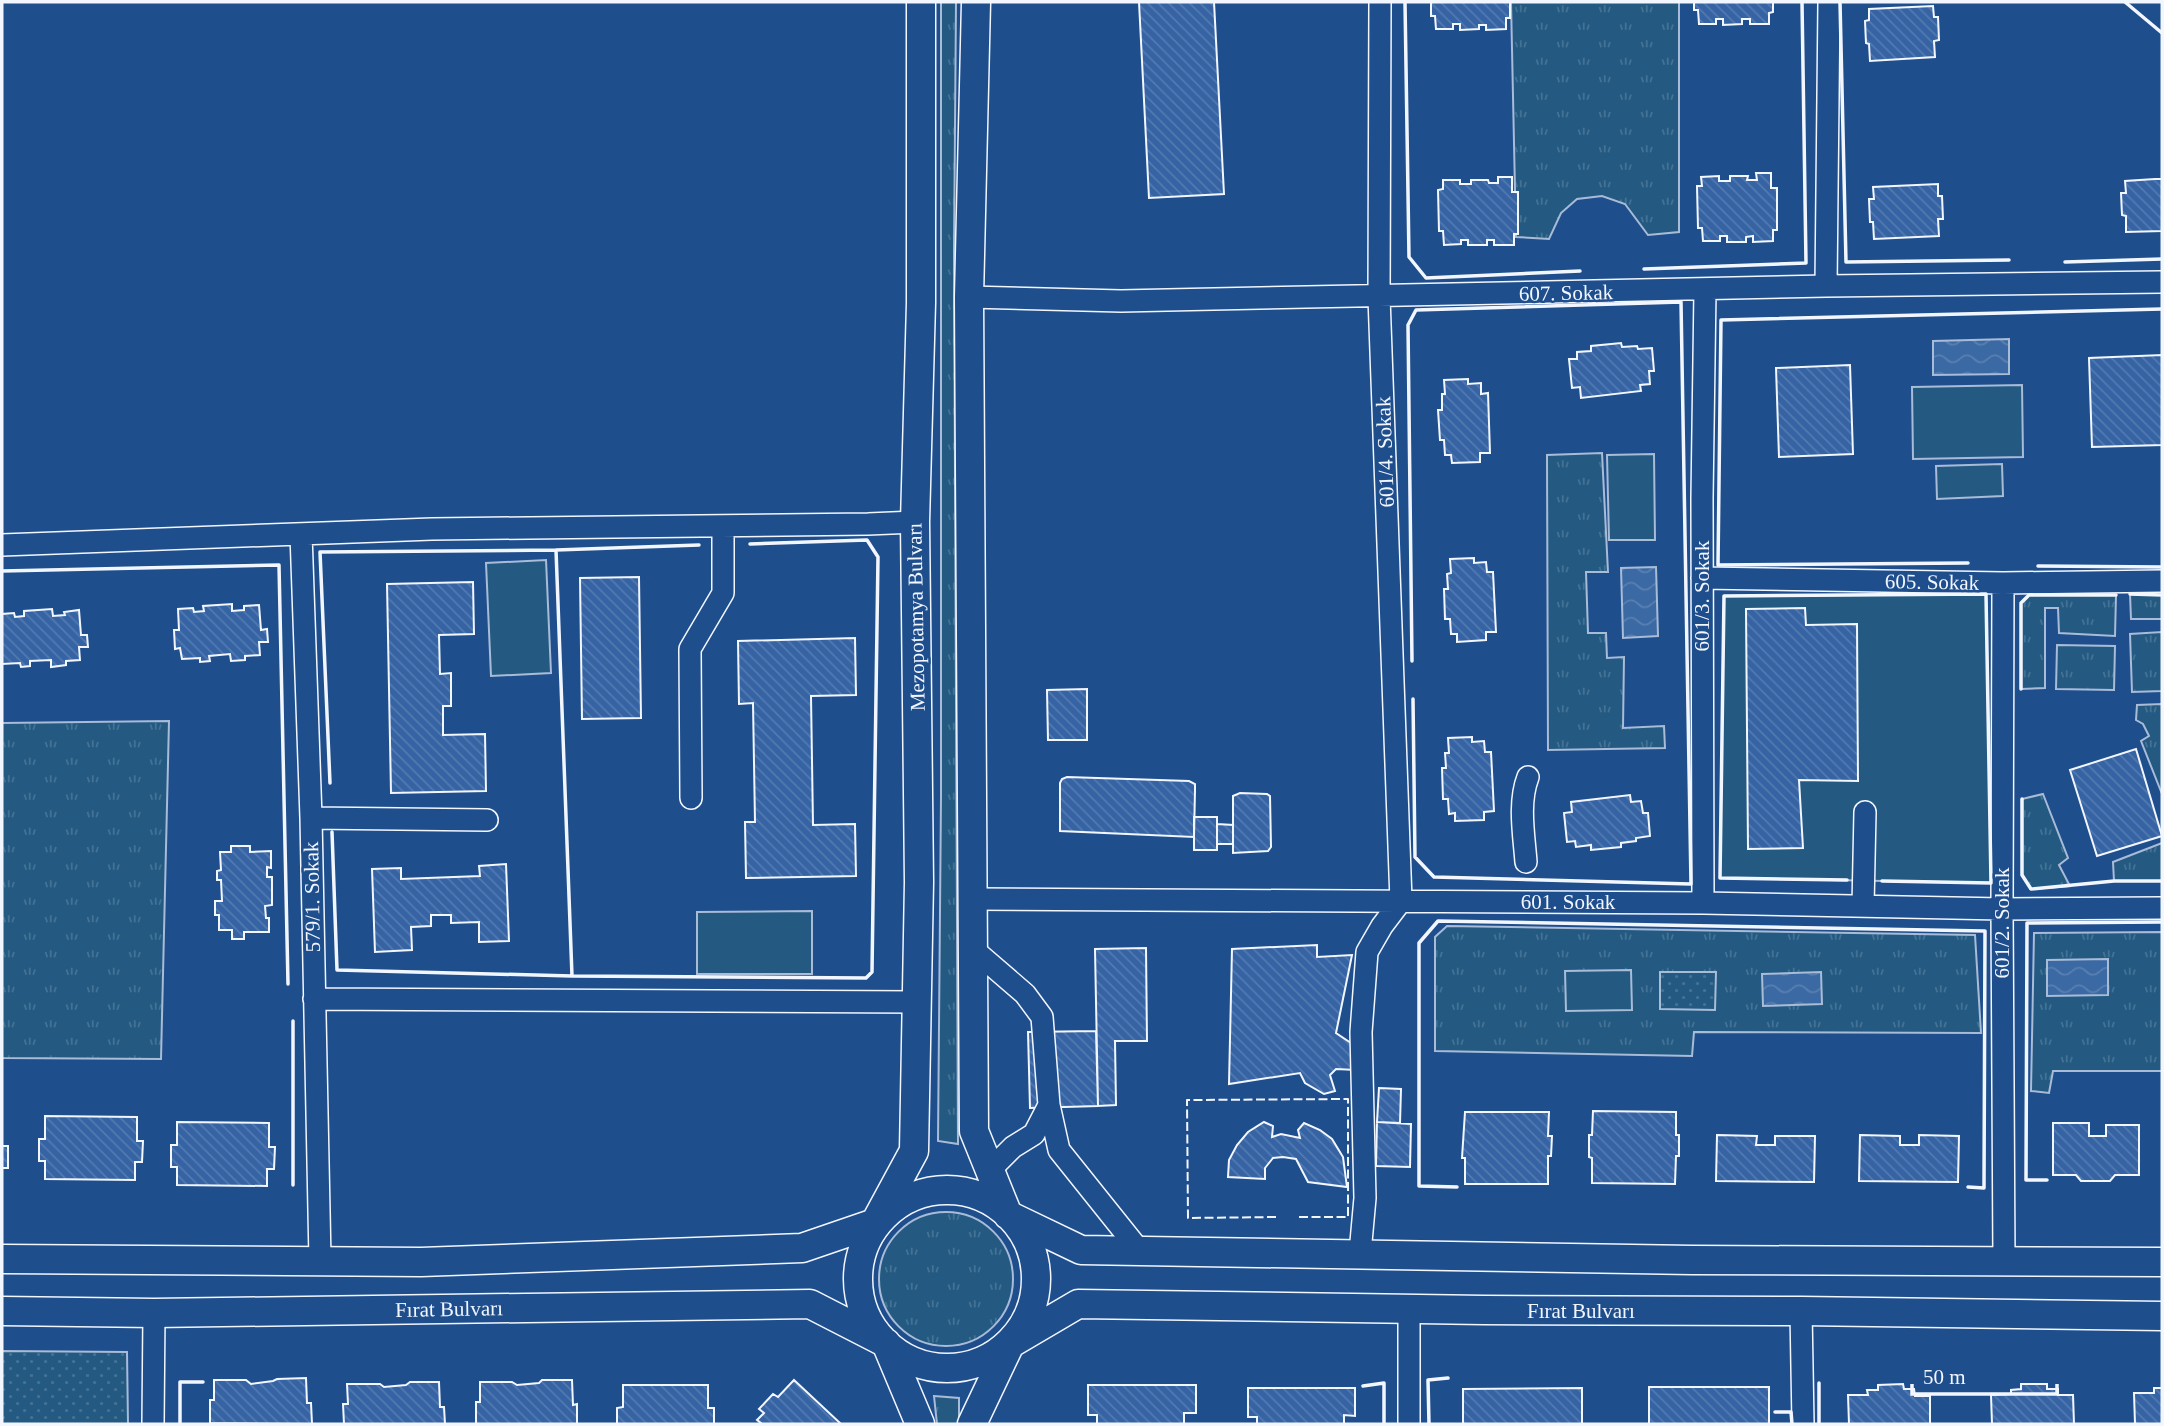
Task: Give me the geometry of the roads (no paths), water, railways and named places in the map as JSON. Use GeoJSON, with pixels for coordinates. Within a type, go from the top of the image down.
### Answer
{"type":"FeatureCollection","features":[{"type":"Feature","properties":{"kind":"main road","name":"Mezopotamya Bulvarı"},"geometry":{"type":"LineString","coordinates":[[875,1223],[914,1151],[919,882],[915,522],[921,303],[921,2]]}},
{"type":"Feature","properties":{"kind":"main road"},"geometry":{"type":"LineString","coordinates":[[972,1424],[1010,1344],[1028,1318],[1036,1291],[1036,1263],[1027,1237],[1008,1215],[974,1131],[970,297],[978,3]]}},
{"type":"Feature","properties":{"kind":"main road"},"geometry":{"type":"LineString","coordinates":[[2,1259],[421,1262],[802,1248],[875,1223],[899,1203],[927,1192],[956,1190],[985,1198],[1008,1215],[1081,1250],[1692,1260],[2162,1262]]}},
{"type":"Feature","properties":{"kind":"main road"},"geometry":{"type":"LineString","coordinates":[[875,1223],[864,1246],[858,1273],[860,1299],[869,1324],[886,1343],[909,1360],[936,1368],[964,1367],[990,1358],[1010,1344]]}},
{"type":"Feature","properties":{"kind":"main road","name":"Fırat Bulvarı"},"geometry":{"type":"LineString","coordinates":[[2,1311],[154,1313],[810,1304],[886,1343]]}},
{"type":"Feature","properties":{"kind":"main road","name":"Fırat Bulvarı"},"geometry":{"type":"LineString","coordinates":[[1010,1344],[1078,1304],[1409,1310],[1801,1311],[2162,1316]]}},
{"type":"Feature","properties":{"kind":"main road"},"geometry":{"type":"LineString","coordinates":[[886,1343],[920,1424]]}},
{"type":"Feature","properties":{"kind":"street","name":"601/4. Sokak"},"geometry":{"type":"LineString","coordinates":[[1380,2],[1379,297],[1401,901]]}},
{"type":"Feature","properties":{"kind":"street"},"geometry":{"type":"LineString","coordinates":[[1826,286],[1829,2]]}},
{"type":"Feature","properties":{"kind":"street","name":"607. Sokak"},"geometry":{"type":"LineString","coordinates":[[970,297],[1121,301],[1826,286],[2162,282]]}},
{"type":"Feature","properties":{"kind":"street","name":"601/3. Sokak"},"geometry":{"type":"LineString","coordinates":[[1703,903],[1705,290]]}},
{"type":"Feature","properties":{"kind":"street"},"geometry":{"type":"LineString","coordinates":[[2,544],[432,529],[915,522]]}},
{"type":"Feature","properties":{"kind":"street"},"geometry":{"type":"LineString","coordinates":[[691,798],[690,649],[723,593],[723,526]]}},
{"type":"Feature","properties":{"kind":"street","name":"579/1. Sokak"},"geometry":{"type":"LineString","coordinates":[[301,534],[311,818],[320,1260]]}},
{"type":"Feature","properties":{"kind":"street","name":"605. Sokak"},"geometry":{"type":"LineString","coordinates":[[1702,578],[2003,583],[2162,581]]}},
{"type":"Feature","properties":{"kind":"street","name":"601/2. Sokak"},"geometry":{"type":"LineString","coordinates":[[2003,583],[2004,1262]]}},
{"type":"Feature","properties":{"kind":"street"},"geometry":{"type":"LineString","coordinates":[[1526,862],[1522,805],[1528,777]]}},
{"type":"Feature","properties":{"kind":"street"},"geometry":{"type":"LineString","coordinates":[[1863,906],[1865,812]]}},
{"type":"Feature","properties":{"kind":"street"},"geometry":{"type":"LineString","coordinates":[[311,818],[487,820]]}},
{"type":"Feature","properties":{"kind":"street","name":"601. Sokak"},"geometry":{"type":"LineString","coordinates":[[974,899],[1703,903],[2002,909],[2162,908]]}},
{"type":"Feature","properties":{"kind":"street"},"geometry":{"type":"LineString","coordinates":[[1360,1253],[1364,1198],[1361,1032],[1367,952],[1401,901]]}},
{"type":"Feature","properties":{"kind":"street"},"geometry":{"type":"LineString","coordinates":[[974,950],[1025,995],[1042,1017],[1049,1105],[1059,1150],[1139,1250]]}},
{"type":"Feature","properties":{"kind":"street"},"geometry":{"type":"LineString","coordinates":[[314,999],[917,1002]]}},
{"type":"Feature","properties":{"kind":"street"},"geometry":{"type":"LineString","coordinates":[[990,1170],[1013,1146],[1034,1134],[1049,1105]]}},
{"type":"Feature","properties":{"kind":"street"},"geometry":{"type":"LineString","coordinates":[[1409,1310],[1409,1424]]}},
{"type":"Feature","properties":{"kind":"street"},"geometry":{"type":"LineString","coordinates":[[1801,1311],[1803,1424]]}},
{"type":"Feature","properties":{"kind":"street"},"geometry":{"type":"LineString","coordinates":[[153,1424],[154,1313]]}},
{"type":"Feature","properties":{"kind":"water"},"geometry":{"type":"Polygon","coordinates":[[[2009,339],[2009,374],[1933,375],[1933,341],[2009,339]]]}},
{"type":"Feature","properties":{"kind":"water"},"geometry":{"type":"Polygon","coordinates":[[[1656,567],[1658,636],[1623,638],[1621,568],[1656,567]]]}},
{"type":"Feature","properties":{"kind":"water"},"geometry":{"type":"Polygon","coordinates":[[[2108,959],[2108,995],[2047,996],[2047,960],[2108,959]]]}},
{"type":"Feature","properties":{"kind":"water"},"geometry":{"type":"Polygon","coordinates":[[[1821,972],[1822,1004],[1763,1006],[1762,974],[1821,972]]]}}]}
